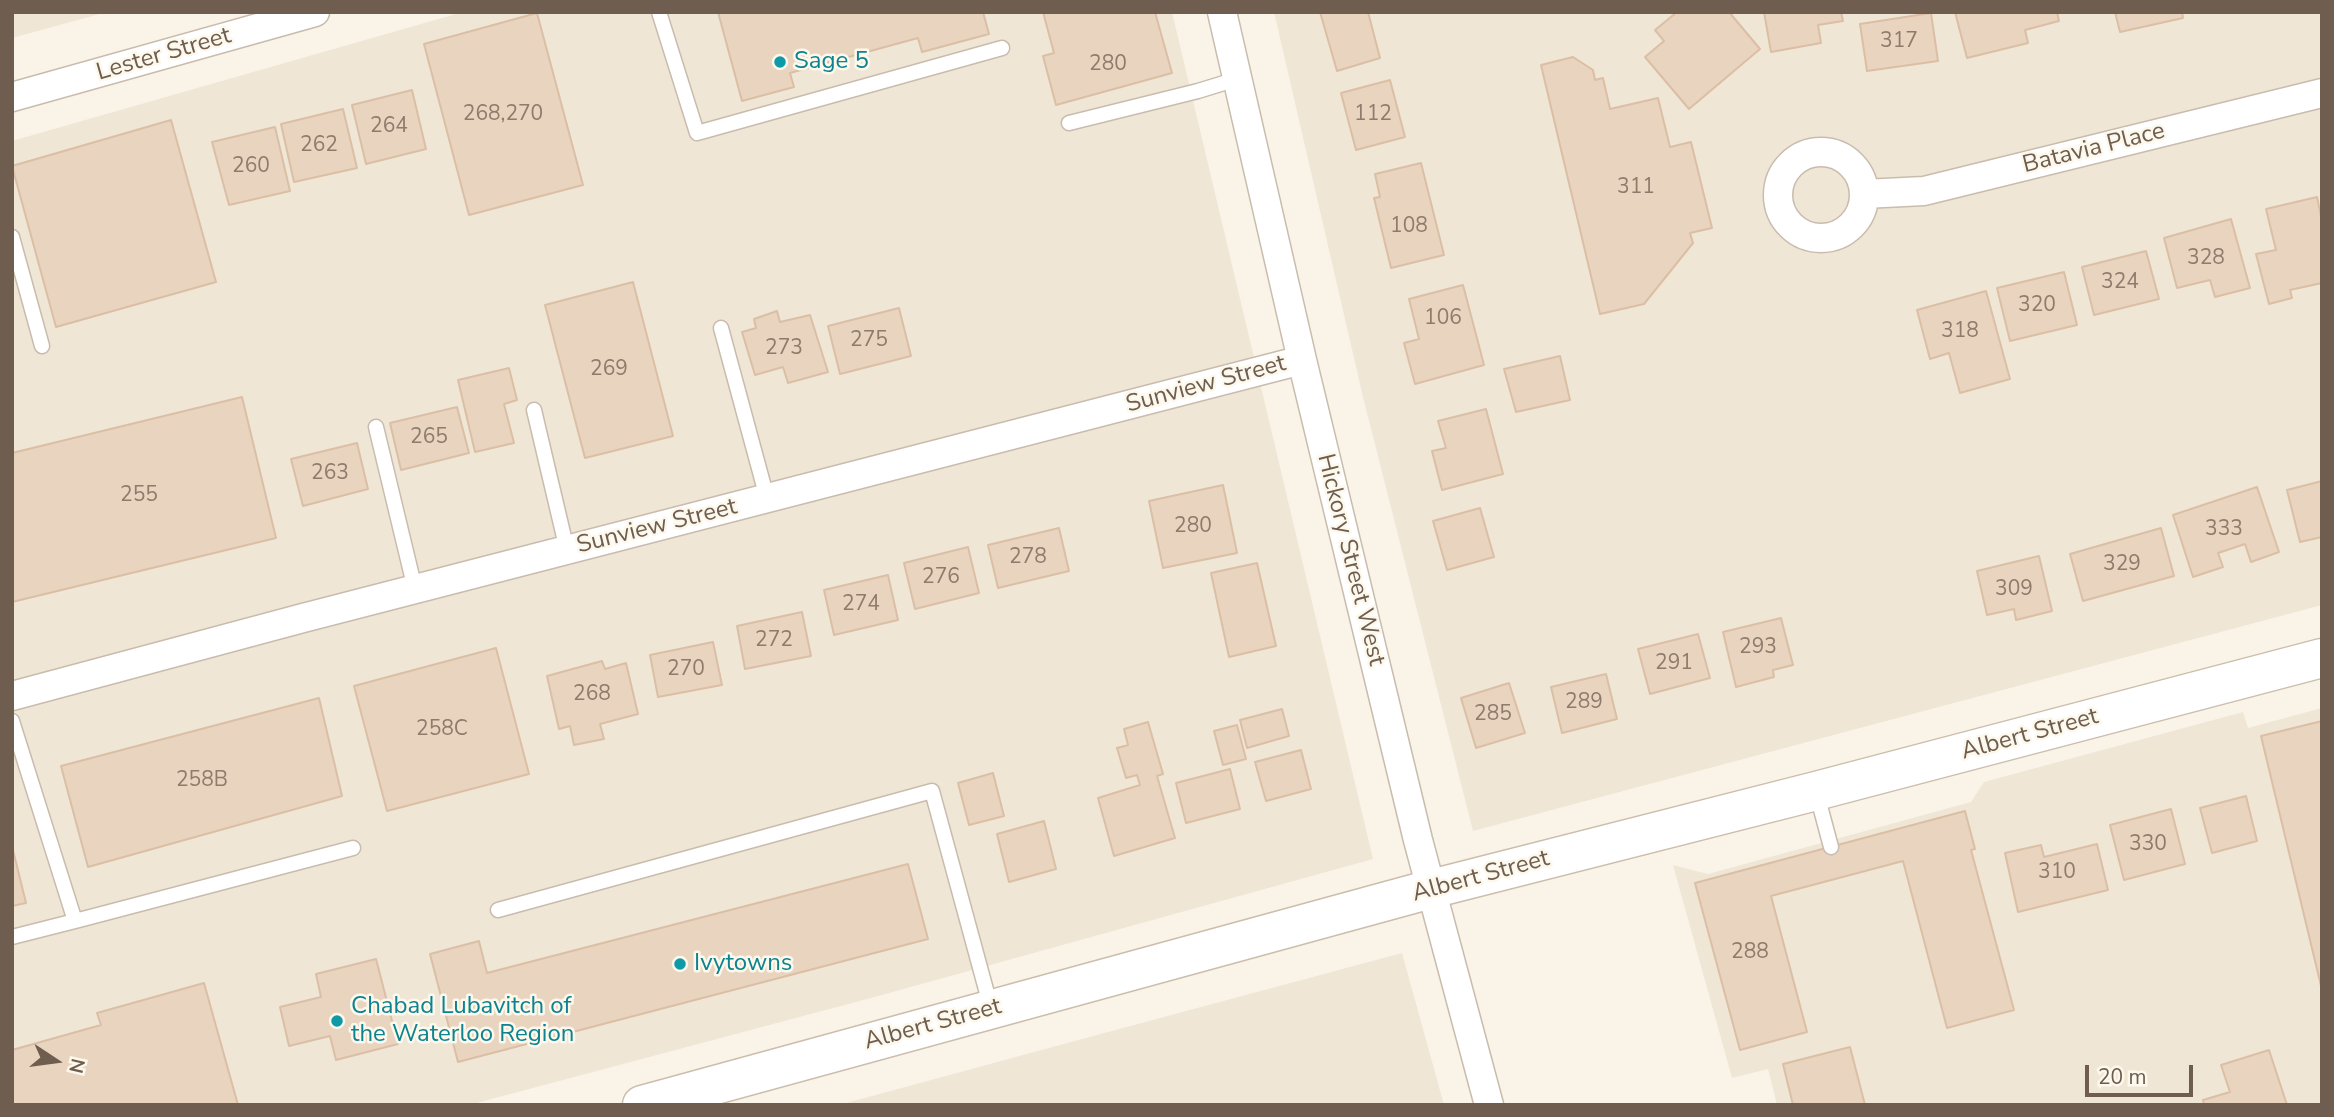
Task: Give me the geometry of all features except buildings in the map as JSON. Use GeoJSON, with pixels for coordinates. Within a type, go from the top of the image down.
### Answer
{"type":"FeatureCollection","features":[{"type":"Feature","properties":{"kind":"street","name":"Lester Street"},"geometry":{"type":"LineString","coordinates":[[12,97],[315,12]]}},
{"type":"Feature","properties":{"kind":"street","name":"Hickory Street West"},"geometry":{"type":"LineString","coordinates":[[1222,12],[1302,360],[1431,889],[1489,1105]]}},
{"type":"Feature","properties":{"kind":"street","name":"Batavia Place"},"geometry":{"type":"LineString","coordinates":[[1864,194],[1924,191],[2322,93]]}},
{"type":"Feature","properties":{"kind":"street","name":"Sunview Street"},"geometry":{"type":"LineString","coordinates":[[12,696],[1302,360]]}},
{"type":"Feature","properties":{"kind":"street","name":"Albert Street"},"geometry":{"type":"LineString","coordinates":[[642,1105],[1431,889],[2322,658]]}},
{"type":"Feature","properties":{"kind":"lane"},"geometry":{"type":"LineString","coordinates":[[659,12],[697,133],[1002,48]]}},
{"type":"Feature","properties":{"kind":"lane"},"geometry":{"type":"LineString","coordinates":[[1069,123],[1237,79]]}},
{"type":"Feature","properties":{"kind":"lane"},"geometry":{"type":"LineString","coordinates":[[12,237],[42,346]]}},
{"type":"Feature","properties":{"kind":"lane"},"geometry":{"type":"LineString","coordinates":[[721,328],[767,498]]}},
{"type":"Feature","properties":{"kind":"lane"},"geometry":{"type":"LineString","coordinates":[[534,410],[567,550]]}},
{"type":"Feature","properties":{"kind":"lane"},"geometry":{"type":"LineString","coordinates":[[376,427],[415,589]]}},
{"type":"Feature","properties":{"kind":"lane"},"geometry":{"type":"LineString","coordinates":[[12,721],[75,921]]}},
{"type":"Feature","properties":{"kind":"lane"},"geometry":{"type":"LineString","coordinates":[[498,910],[932,791],[991,1009]]}},
{"type":"Feature","properties":{"kind":"lane"},"geometry":{"type":"LineString","coordinates":[[1816,791],[1831,847]]}},
{"type":"Feature","properties":{"kind":"lane"},"geometry":{"type":"LineString","coordinates":[[12,937],[353,848]]}},
{"type":"Feature","properties":{"kind":"shaded area"},"geometry":{"type":"Polygon","coordinates":[[[12,12],[107,12],[12,38],[12,12]]]}},
{"type":"Feature","properties":{"kind":"shaded area"},"geometry":{"type":"Polygon","coordinates":[[[463,12],[1172,12],[1373,859],[871,998],[469,1105],[12,1105],[12,141],[463,12]]]}},
{"type":"Feature","properties":{"kind":"shaded area"},"geometry":{"type":"Polygon","coordinates":[[[1274,12],[2322,12],[2322,605],[1473,831],[1363,397],[1274,12]]]}},
{"type":"Feature","properties":{"kind":"shaded area"},"geometry":{"type":"Polygon","coordinates":[[[2322,708],[2322,1105],[1777,1105],[1768,1069],[1732,1078],[1673,865],[1708,874],[1971,802],[1984,782],[2243,712],[2248,728],[2322,708]]]}},
{"type":"Feature","properties":{"kind":"shaded area"},"geometry":{"type":"Polygon","coordinates":[[[1402,953],[1444,1105],[839,1105],[1082,1039],[1402,953]]]}},
{"type":"Feature","properties":{"kind":"place","name":"Sage 5"},"geometry":{"type":"Point","coordinates":[780,62]}},
{"type":"Feature","properties":{"kind":"place","name":"Ivytowns"},"geometry":{"type":"Point","coordinates":[680,964]}},
{"type":"Feature","properties":{"kind":"place","name":"Chabad Lubavitch of the Waterloo Region"},"geometry":{"type":"Point","coordinates":[337,1021]}}]}
